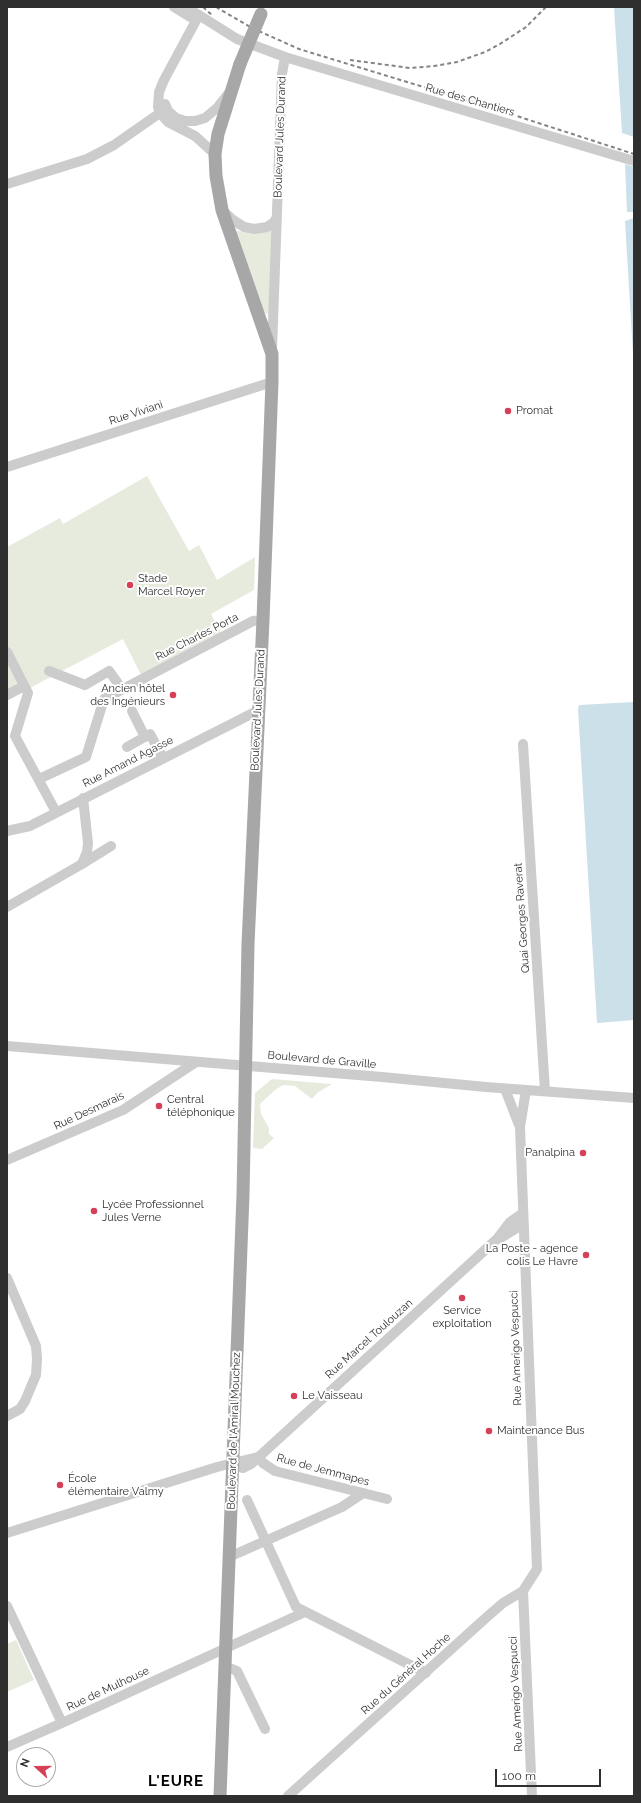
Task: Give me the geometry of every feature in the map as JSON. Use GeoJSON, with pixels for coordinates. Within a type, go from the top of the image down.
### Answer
{"type":"FeatureCollection","features":[{"type":"Feature","properties":{"kind":"main road","name":"Boulevard Jules Durand"},"geometry":{"type":"LineString","coordinates":[[246,1065],[248,944],[263,620],[272,354],[222,210],[216,176],[215,154],[218,134],[231,91],[240,64],[262,11]]}},
{"type":"Feature","properties":{"kind":"main road","name":"Boulevard de l'Amiral Mouchez"},"geometry":{"type":"LineString","coordinates":[[220,1796],[225,1666],[222,1650],[229,1556],[233,1464],[243,1195],[246,1065]]}},
{"type":"Feature","properties":{"kind":"street","name":"Rue des Chantiers"},"geometry":{"type":"LineString","coordinates":[[174,7],[197,17],[247,44],[284,60],[299,62],[634,161]]}},
{"type":"Feature","properties":{"kind":"street","name":"Rue des Chantiers"},"geometry":{"type":"LineString","coordinates":[[186,7],[197,17]]}},
{"type":"Feature","properties":{"kind":"street"},"geometry":{"type":"LineString","coordinates":[[197,17],[164,80],[157,100],[164,111],[168,122],[195,136],[215,154]]}},
{"type":"Feature","properties":{"kind":"street","name":"Boulevard Jules Durand"},"geometry":{"type":"LineString","coordinates":[[272,354],[284,60]]}},
{"type":"Feature","properties":{"kind":"street","name":"Boulevard Jules Durand"},"geometry":{"type":"LineString","coordinates":[[164,111],[185,121],[196,121],[205,118],[217,108],[231,91]]}},
{"type":"Feature","properties":{"kind":"street"},"geometry":{"type":"LineString","coordinates":[[7,184],[87,159],[114,144],[164,111]]}},
{"type":"Feature","properties":{"kind":"street"},"geometry":{"type":"LineString","coordinates":[[222,210],[244,227],[254,229],[267,227],[274,222],[277,217]]}},
{"type":"Feature","properties":{"kind":"street","name":"Rue Viviani"},"geometry":{"type":"LineString","coordinates":[[7,467],[272,382]]}},
{"type":"Feature","properties":{"kind":"street","name":"Rue Charles Porta"},"geometry":{"type":"LineString","coordinates":[[38,779],[86,757],[104,699],[253,621],[263,620]]}},
{"type":"Feature","properties":{"kind":"street"},"geometry":{"type":"LineString","coordinates":[[7,652],[28,693],[15,736],[56,812]]}},
{"type":"Feature","properties":{"kind":"street"},"geometry":{"type":"LineString","coordinates":[[49,671],[85,684],[109,671],[122,690]]}},
{"type":"Feature","properties":{"kind":"street"},"geometry":{"type":"LineString","coordinates":[[7,695],[24,686]]}},
{"type":"Feature","properties":{"kind":"street","name":"Rue Amand Agasse"},"geometry":{"type":"LineString","coordinates":[[7,831],[30,826],[259,710]]}},
{"type":"Feature","properties":{"kind":"street"},"geometry":{"type":"LineString","coordinates":[[132,711],[145,737]]}},
{"type":"Feature","properties":{"kind":"street"},"geometry":{"type":"LineString","coordinates":[[127,747],[150,734],[162,758]]}},
{"type":"Feature","properties":{"kind":"street","name":"Quai Georges Raverat"},"geometry":{"type":"LineString","coordinates":[[523,744],[545,1091]]}},
{"type":"Feature","properties":{"kind":"street"},"geometry":{"type":"LineString","coordinates":[[82,864],[87,852],[88,843],[83,798]]}},
{"type":"Feature","properties":{"kind":"street"},"geometry":{"type":"LineString","coordinates":[[7,907],[111,846]]}},
{"type":"Feature","properties":{"kind":"street","name":"Boulevard de Graville"},"geometry":{"type":"LineString","coordinates":[[7,1046],[634,1098]]}},
{"type":"Feature","properties":{"kind":"street","name":"Rue Desmarais"},"geometry":{"type":"LineString","coordinates":[[7,1160],[123,1110],[196,1062]]}},
{"type":"Feature","properties":{"kind":"street","name":"Rue Amerigo Vespucci"},"geometry":{"type":"LineString","coordinates":[[505,1088],[520,1127]]}},
{"type":"Feature","properties":{"kind":"street","name":"Rue Amerigo Vespucci"},"geometry":{"type":"LineString","coordinates":[[526,1090],[520,1127],[537,1568]]}},
{"type":"Feature","properties":{"kind":"street","name":"Rue Marcel Toulouzan"},"geometry":{"type":"LineString","coordinates":[[497,1240],[510,1222],[523,1213]]}},
{"type":"Feature","properties":{"kind":"street","name":"Rue Marcel Toulouzan"},"geometry":{"type":"LineString","coordinates":[[7,1533],[217,1467],[258,1457],[497,1240],[520,1226],[524,1226]]}},
{"type":"Feature","properties":{"kind":"street"},"geometry":{"type":"LineString","coordinates":[[7,1278],[36,1346],[36,1374],[20,1409],[7,1416]]}},
{"type":"Feature","properties":{"kind":"street","name":"Rue de Jemmapes"},"geometry":{"type":"LineString","coordinates":[[258,1457],[263,1463],[275,1470],[387,1499]]}},
{"type":"Feature","properties":{"kind":"street"},"geometry":{"type":"LineString","coordinates":[[229,1556],[342,1507],[363,1493]]}},
{"type":"Feature","properties":{"kind":"street"},"geometry":{"type":"LineString","coordinates":[[247,1500],[296,1607],[426,1673]]}},
{"type":"Feature","properties":{"kind":"street","name":"Rue du Général Hoche"},"geometry":{"type":"LineString","coordinates":[[288,1796],[503,1603],[522,1591],[537,1568]]}},
{"type":"Feature","properties":{"kind":"street","name":"Rue Amerigo Vespucci"},"geometry":{"type":"LineString","coordinates":[[522,1591],[532,1796]]}},
{"type":"Feature","properties":{"kind":"street"},"geometry":{"type":"LineString","coordinates":[[7,1606],[62,1723]]}},
{"type":"Feature","properties":{"kind":"street","name":"Rue de Mulhouse"},"geometry":{"type":"LineString","coordinates":[[7,1747],[305,1612]]}},
{"type":"Feature","properties":{"kind":"street"},"geometry":{"type":"LineString","coordinates":[[225,1666],[229,1666],[237,1671],[265,1729]]}},
{"type":"Feature","properties":{"kind":"shaded area"},"geometry":{"type":"Polygon","coordinates":[[[276,222],[273,281],[268,314],[264,313],[235,232],[238,231],[252,234],[269,230],[276,222]]]}},
{"type":"Feature","properties":{"kind":"shaded area","name":"Stade Marcel Royer"},"geometry":{"type":"Polygon","coordinates":[[[147,476],[189,551],[199,545],[217,580],[255,557],[254,590],[211,614],[221,633],[141,675],[123,639],[7,700],[7,547],[60,518],[63,524],[147,476]]]}},
{"type":"Feature","properties":{"kind":"shaded area"},"geometry":{"type":"Polygon","coordinates":[[[272,1079],[332,1084],[317,1093],[312,1099],[295,1086],[283,1085],[275,1090],[260,1104],[261,1114],[269,1128],[269,1134],[274,1138],[262,1149],[253,1148],[255,1093],[272,1079]]]}},
{"type":"Feature","properties":{"kind":"shaded area"},"geometry":{"type":"Polygon","coordinates":[[[16,1640],[34,1680],[7,1692],[7,1644],[16,1640]]]}},
{"type":"Feature","properties":{"kind":"water"},"geometry":{"type":"Polygon","coordinates":[[[614,7],[634,7],[634,137],[622,133],[614,7]]]}},
{"type":"Feature","properties":{"kind":"water"},"geometry":{"type":"Polygon","coordinates":[[[625,164],[634,167],[634,218],[633,212],[627,212],[625,164]]]}},
{"type":"Feature","properties":{"kind":"water"},"geometry":{"type":"Polygon","coordinates":[[[634,218],[634,371],[625,221],[634,218]]]}},
{"type":"Feature","properties":{"kind":"water"},"geometry":{"type":"Polygon","coordinates":[[[634,702],[634,1020],[597,1023],[578,709],[579,705],[634,702]]]}},
{"type":"Feature","properties":{"kind":"railway"},"geometry":{"type":"LineString","coordinates":[[203,7],[213,16]]}},
{"type":"Feature","properties":{"kind":"railway"},"geometry":{"type":"LineString","coordinates":[[216,7],[252,28],[299,49],[489,107],[634,154]]}},
{"type":"Feature","properties":{"kind":"railway"},"geometry":{"type":"LineString","coordinates":[[350,60],[410,68],[457,62],[485,52],[500,44],[526,27],[546,7]]}},
{"type":"Feature","properties":{"kind":"place","name":"Promat"},"geometry":{"type":"Point","coordinates":[508,411]}},
{"type":"Feature","properties":{"kind":"place","name":"Stade Marcel Royer"},"geometry":{"type":"Point","coordinates":[130,585]}},
{"type":"Feature","properties":{"kind":"place","name":"Ancien hôtel des Ingénieurs"},"geometry":{"type":"Point","coordinates":[173,695]}},
{"type":"Feature","properties":{"kind":"place","name":"Central téléphonique"},"geometry":{"type":"Point","coordinates":[159,1106]}},
{"type":"Feature","properties":{"kind":"place","name":"Panalpina"},"geometry":{"type":"Point","coordinates":[583,1153]}},
{"type":"Feature","properties":{"kind":"place","name":"Lycée Professionnel Jules Verne"},"geometry":{"type":"Point","coordinates":[94,1211]}},
{"type":"Feature","properties":{"kind":"place","name":"La Poste - agence colis Le Havre"},"geometry":{"type":"Point","coordinates":[586,1255]}},
{"type":"Feature","properties":{"kind":"place","name":"Service exploitation"},"geometry":{"type":"Point","coordinates":[462,1298]}},
{"type":"Feature","properties":{"kind":"place","name":"Le Vaisseau"},"geometry":{"type":"Point","coordinates":[294,1396]}},
{"type":"Feature","properties":{"kind":"place","name":"Maintenance Bus"},"geometry":{"type":"Point","coordinates":[489,1431]}},
{"type":"Feature","properties":{"kind":"place","name":"École élémentaire Valmy"},"geometry":{"type":"Point","coordinates":[60,1485]}},
{"type":"Feature","properties":{"kind":"district","name":"L'EURE"},"geometry":{"type":"Point","coordinates":[176,1781]}}]}
